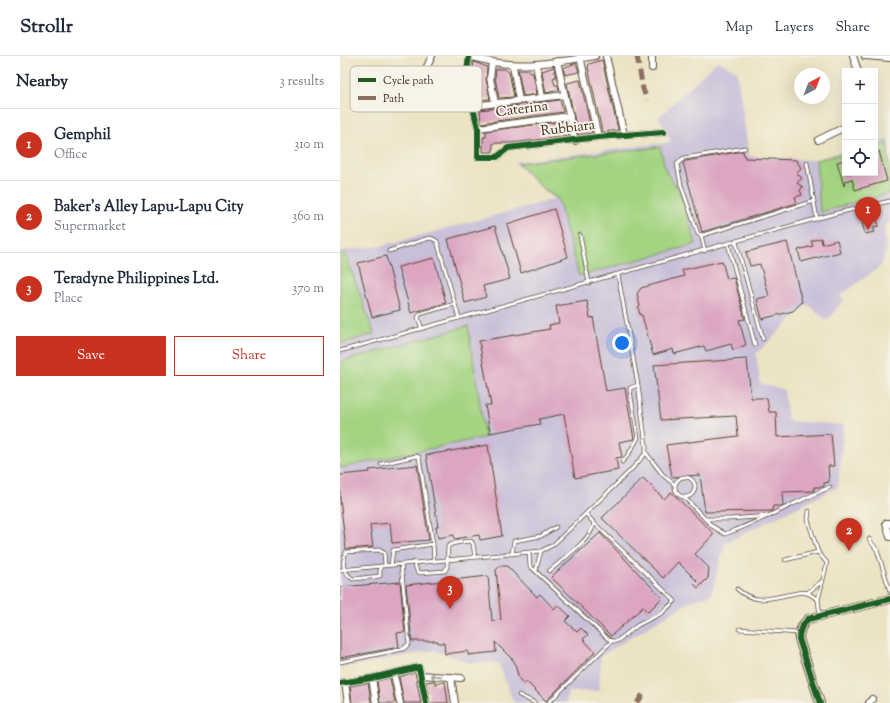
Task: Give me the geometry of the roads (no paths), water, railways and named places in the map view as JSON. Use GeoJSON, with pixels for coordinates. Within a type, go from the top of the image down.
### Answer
{"type":"FeatureCollection","features":[{"type":"Feature","properties":{"kind":"street"},"geometry":{"type":"LineString","coordinates":[[427,66],[432,56]]}},
{"type":"Feature","properties":{"kind":"street"},"geometry":{"type":"LineString","coordinates":[[468,66],[469,56],[492,63],[513,66],[558,62],[580,57],[594,56]]}},
{"type":"Feature","properties":{"kind":"street"},"geometry":{"type":"LineString","coordinates":[[606,56],[624,134]]}},
{"type":"Feature","properties":{"kind":"street"},"geometry":{"type":"LineString","coordinates":[[652,56],[652,68]]}},
{"type":"Feature","properties":{"kind":"street"},"geometry":{"type":"LineString","coordinates":[[853,56],[857,68]]}},
{"type":"Feature","properties":{"kind":"street"},"geometry":{"type":"LineString","coordinates":[[864,56],[890,58]]}},
{"type":"Feature","properties":{"kind":"street"},"geometry":{"type":"LineString","coordinates":[[580,57],[598,137]]}},
{"type":"Feature","properties":{"kind":"street"},"geometry":{"type":"LineString","coordinates":[[558,62],[575,141]]}},
{"type":"Feature","properties":{"kind":"street"},"geometry":{"type":"LineString","coordinates":[[492,63],[490,78],[495,103]]}},
{"type":"Feature","properties":{"kind":"street"},"geometry":{"type":"LineString","coordinates":[[536,64],[542,97]]}},
{"type":"Feature","properties":{"kind":"street"},"geometry":{"type":"LineString","coordinates":[[513,66],[519,100]]}},
{"type":"Feature","properties":{"kind":"street"},"geometry":{"type":"LineString","coordinates":[[482,105],[565,94]]}},
{"type":"Feature","properties":{"kind":"street"},"geometry":{"type":"LineString","coordinates":[[474,112],[478,128]]}},
{"type":"Feature","properties":{"kind":"street","name":"Caterina"},"geometry":{"type":"LineString","coordinates":[[478,128],[570,116]]}},
{"type":"Feature","properties":{"kind":"street","name":"Rubbiara"},"geometry":{"type":"LineString","coordinates":[[478,128],[478,158],[497,157],[508,148],[624,134],[664,132]]}},
{"type":"Feature","properties":{"kind":"street"},"geometry":{"type":"LineString","coordinates":[[818,140],[842,128]]}},
{"type":"Feature","properties":{"kind":"street"},"geometry":{"type":"LineString","coordinates":[[890,523],[886,523],[890,537]]}},
{"type":"Feature","properties":{"kind":"street"},"geometry":{"type":"LineString","coordinates":[[820,703],[801,646],[799,633],[803,624],[808,619],[890,599]]}},
{"type":"Feature","properties":{"kind":"street"},"geometry":{"type":"LineString","coordinates":[[348,703],[343,682],[394,674],[419,667],[426,703]]}},
{"type":"Feature","properties":{"kind":"street"},"geometry":{"type":"LineString","coordinates":[[394,674],[400,703]]}},
{"type":"Feature","properties":{"kind":"street"},"geometry":{"type":"LineString","coordinates":[[421,675],[461,678]]}},
{"type":"Feature","properties":{"kind":"street"},"geometry":{"type":"LineString","coordinates":[[451,677],[455,703]]}},
{"type":"Feature","properties":{"kind":"street"},"geometry":{"type":"LineString","coordinates":[[372,678],[376,703]]}},
{"type":"Feature","properties":{"kind":"lane"},"geometry":{"type":"LineString","coordinates":[[705,251],[701,235],[696,232],[681,185],[677,164],[684,158],[745,148]]}},
{"type":"Feature","properties":{"kind":"lane"},"geometry":{"type":"LineString","coordinates":[[808,163],[817,219]]}},
{"type":"Feature","properties":{"kind":"lane"},"geometry":{"type":"LineString","coordinates":[[340,351],[817,219],[890,201]]}},
{"type":"Feature","properties":{"kind":"lane"},"geometry":{"type":"LineString","coordinates":[[701,235],[814,202]]}},
{"type":"Feature","properties":{"kind":"lane"},"geometry":{"type":"LineString","coordinates":[[580,235],[589,283]]}},
{"type":"Feature","properties":{"kind":"lane"},"geometry":{"type":"LineString","coordinates":[[389,250],[431,238],[437,241],[459,318]]}},
{"type":"Feature","properties":{"kind":"lane"},"geometry":{"type":"LineString","coordinates":[[736,242],[763,338]]}},
{"type":"Feature","properties":{"kind":"lane"},"geometry":{"type":"LineString","coordinates":[[728,244],[755,345]]}},
{"type":"Feature","properties":{"kind":"lane"},"geometry":{"type":"LineString","coordinates":[[618,275],[644,421],[646,453],[664,475],[675,485]]}},
{"type":"Feature","properties":{"kind":"lane"},"geometry":{"type":"LineString","coordinates":[[422,329],[418,318],[420,314],[455,304]]}},
{"type":"Feature","properties":{"kind":"lane"},"geometry":{"type":"LineString","coordinates":[[622,462],[638,438],[630,388],[638,385]]}},
{"type":"Feature","properties":{"kind":"lane"},"geometry":{"type":"LineString","coordinates":[[342,569],[542,551],[553,545],[586,514],[646,453]]}},
{"type":"Feature","properties":{"kind":"lane"},"geometry":{"type":"LineString","coordinates":[[381,464],[416,456],[419,457],[433,544],[434,560]]}},
{"type":"Feature","properties":{"kind":"lane"},"geometry":{"type":"LineString","coordinates":[[684,497],[689,496],[695,487],[693,482],[688,478],[678,480],[675,485],[676,493],[684,497],[712,526],[725,534],[755,524],[830,487]]}},
{"type":"Feature","properties":{"kind":"lane"},"geometry":{"type":"LineString","coordinates":[[809,511],[808,520],[818,552],[827,563],[821,582],[818,600],[820,616]]}},
{"type":"Feature","properties":{"kind":"lane"},"geometry":{"type":"LineString","coordinates":[[548,703],[612,641],[617,641],[638,625],[662,613],[675,601],[586,514]]}},
{"type":"Feature","properties":{"kind":"lane"},"geometry":{"type":"LineString","coordinates":[[705,519],[772,516]]}},
{"type":"Feature","properties":{"kind":"lane"},"geometry":{"type":"LineString","coordinates":[[549,571],[587,538],[594,529],[594,523]]}},
{"type":"Feature","properties":{"kind":"lane"},"geometry":{"type":"LineString","coordinates":[[512,554],[514,541],[541,536],[556,527]]}},
{"type":"Feature","properties":{"kind":"lane"},"geometry":{"type":"LineString","coordinates":[[868,539],[877,550],[890,590]]}},
{"type":"Feature","properties":{"kind":"lane"},"geometry":{"type":"LineString","coordinates":[[414,562],[417,571],[420,573],[446,570],[448,546],[471,541],[473,544],[475,557]]}},
{"type":"Feature","properties":{"kind":"lane"},"geometry":{"type":"LineString","coordinates":[[391,565],[393,550],[433,544]]}},
{"type":"Feature","properties":{"kind":"lane"},"geometry":{"type":"LineString","coordinates":[[380,566],[380,576],[360,579],[350,578],[342,569],[342,562],[346,552],[381,550],[384,552],[385,565]]}},
{"type":"Feature","properties":{"kind":"lane"},"geometry":{"type":"LineString","coordinates":[[536,570],[542,551]]}},
{"type":"Feature","properties":{"kind":"lane"},"geometry":{"type":"LineString","coordinates":[[785,560],[818,552]]}},
{"type":"Feature","properties":{"kind":"lane"},"geometry":{"type":"LineString","coordinates":[[529,553],[530,566],[612,641]]}},
{"type":"Feature","properties":{"kind":"lane"},"geometry":{"type":"LineString","coordinates":[[340,662],[403,649],[408,644],[401,564]]}},
{"type":"Feature","properties":{"kind":"lane"},"geometry":{"type":"LineString","coordinates":[[807,593],[821,582]]}},
{"type":"Feature","properties":{"kind":"lane"},"geometry":{"type":"LineString","coordinates":[[737,589],[746,597],[755,599],[768,599],[798,592],[807,593],[818,600]]}},
{"type":"Feature","properties":{"kind":"lane"},"geometry":{"type":"LineString","coordinates":[[738,629],[799,633]]}},
{"type":"Feature","properties":{"kind":"lane"},"geometry":{"type":"LineString","coordinates":[[519,695],[535,703]]}},
{"type":"Feature","properties":{"kind":"place","name":"Gemphil"},"geometry":{"type":"Point","coordinates":[868,230]}},
{"type":"Feature","properties":{"kind":"place","name":"Baker's Alley Lapu-Lapu City"},"geometry":{"type":"Point","coordinates":[849,551]}},
{"type":"Feature","properties":{"kind":"place","name":"Teradyne Philippines Ltd."},"geometry":{"type":"Point","coordinates":[450,609]}}]}
